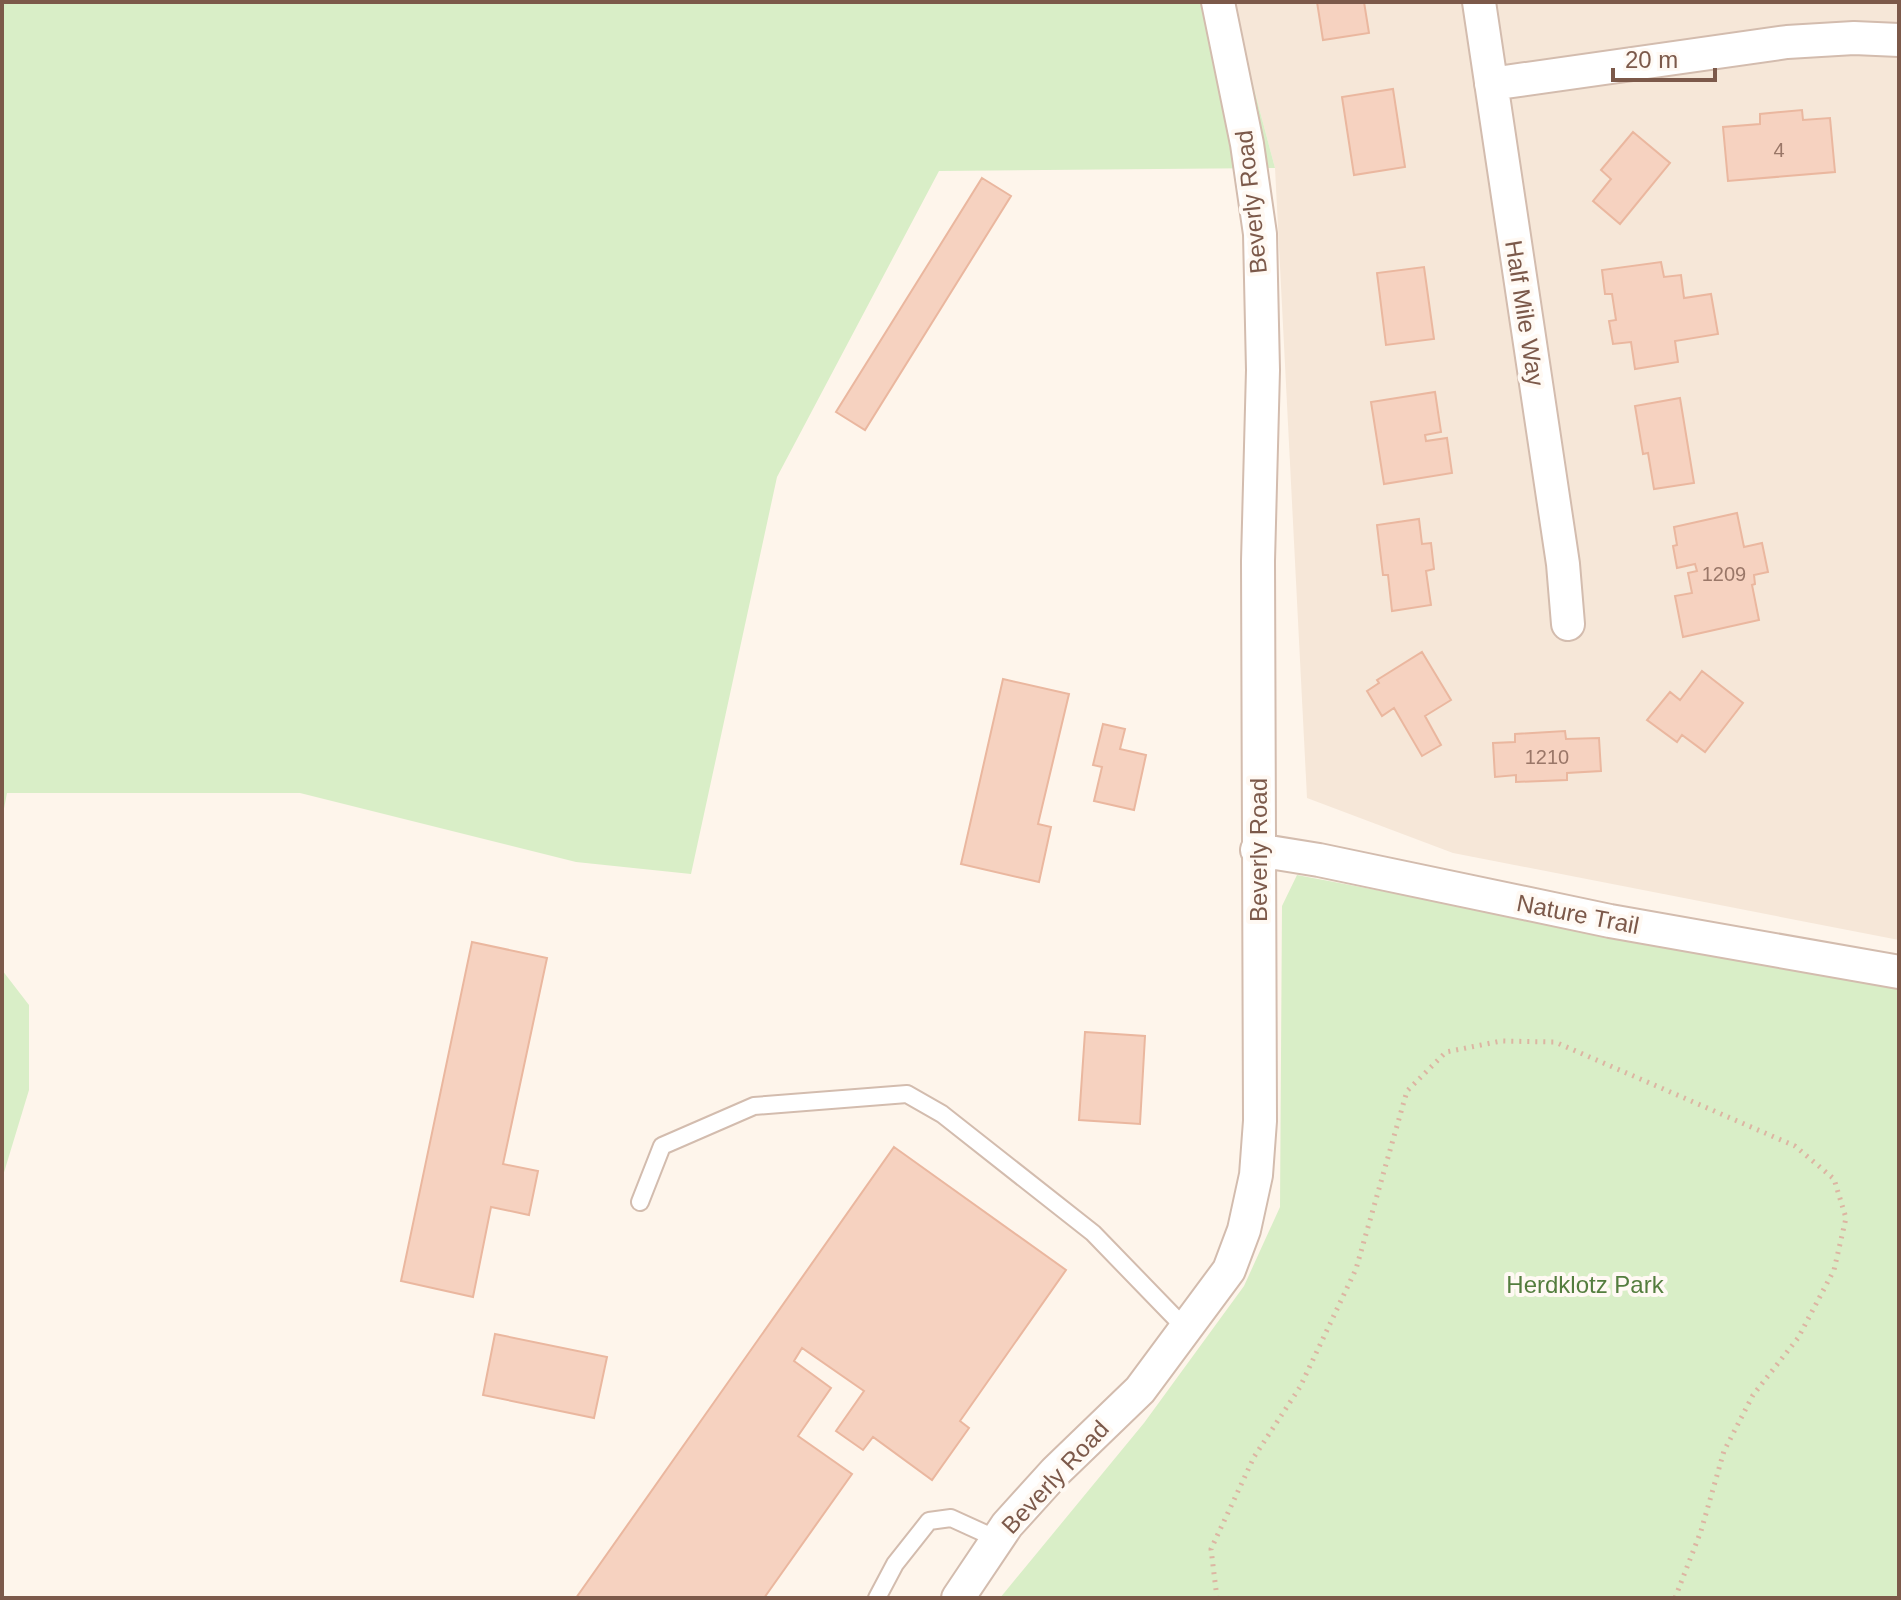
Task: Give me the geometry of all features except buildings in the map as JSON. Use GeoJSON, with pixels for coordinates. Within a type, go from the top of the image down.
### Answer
{"type":"FeatureCollection","features":[{"type":"Feature","properties":{"kind":"street","name":"Beverly Road"},"geometry":{"type":"LineString","coordinates":[[958,1598],[997,1539],[1055,1472],[1140,1390],[1229,1270],[1244,1230],[1256,1175],[1260,1121],[1258,561],[1263,370],[1260,234],[1247,144],[1218,2]]}},
{"type":"Feature","properties":{"kind":"street","name":"Half Mile Way"},"geometry":{"type":"LineString","coordinates":[[1479,2],[1563,564],[1568,624]]}},
{"type":"Feature","properties":{"kind":"street"},"geometry":{"type":"LineString","coordinates":[[1491,84],[1787,42],[1854,38],[1899,40]]}},
{"type":"Feature","properties":{"kind":"street","name":"Nature Trail"},"geometry":{"type":"LineString","coordinates":[[1257,850],[1319,860],[1610,921],[1899,972]]}},
{"type":"Feature","properties":{"kind":"lane"},"geometry":{"type":"LineString","coordinates":[[640,1202],[662,1146],[754,1106],[907,1094],[942,1114],[1093,1233],[1186,1329]]}},
{"type":"Feature","properties":{"kind":"lane"},"geometry":{"type":"LineString","coordinates":[[877,1598],[895,1564],[929,1521],[951,1518],[997,1539]]}},
{"type":"Feature","properties":{"kind":"path"},"geometry":{"type":"LineString","coordinates":[[1217,1598],[1211,1549],[1254,1457],[1300,1387],[1356,1269],[1407,1091],[1446,1052],[1501,1041],[1555,1042],[1795,1146],[1834,1179],[1846,1218],[1834,1270],[1798,1338],[1753,1395],[1724,1451],[1701,1531],[1675,1598]]}},
{"type":"Feature","properties":{"kind":"shaded area"},"geometry":{"type":"Polygon","coordinates":[[[1231,2],[1899,2],[1899,940],[1453,853],[1307,798],[1275,168],[1231,2]]]}},
{"type":"Feature","properties":{"kind":"green space"},"geometry":{"type":"Polygon","coordinates":[[[2,2],[1231,2],[1275,168],[939,171],[777,477],[691,874],[576,862],[300,793],[7,793],[2,819],[2,2]]]}},
{"type":"Feature","properties":{"kind":"green space","name":"Herdklotz Park"},"geometry":{"type":"Polygon","coordinates":[[[1297,875],[1899,989],[1899,1598],[1000,1598],[1144,1423],[1244,1286],[1280,1207],[1282,906],[1297,875]]]}},
{"type":"Feature","properties":{"kind":"green space"},"geometry":{"type":"Polygon","coordinates":[[[2,970],[29,1005],[29,1090],[2,1179],[2,970]]]}}]}
